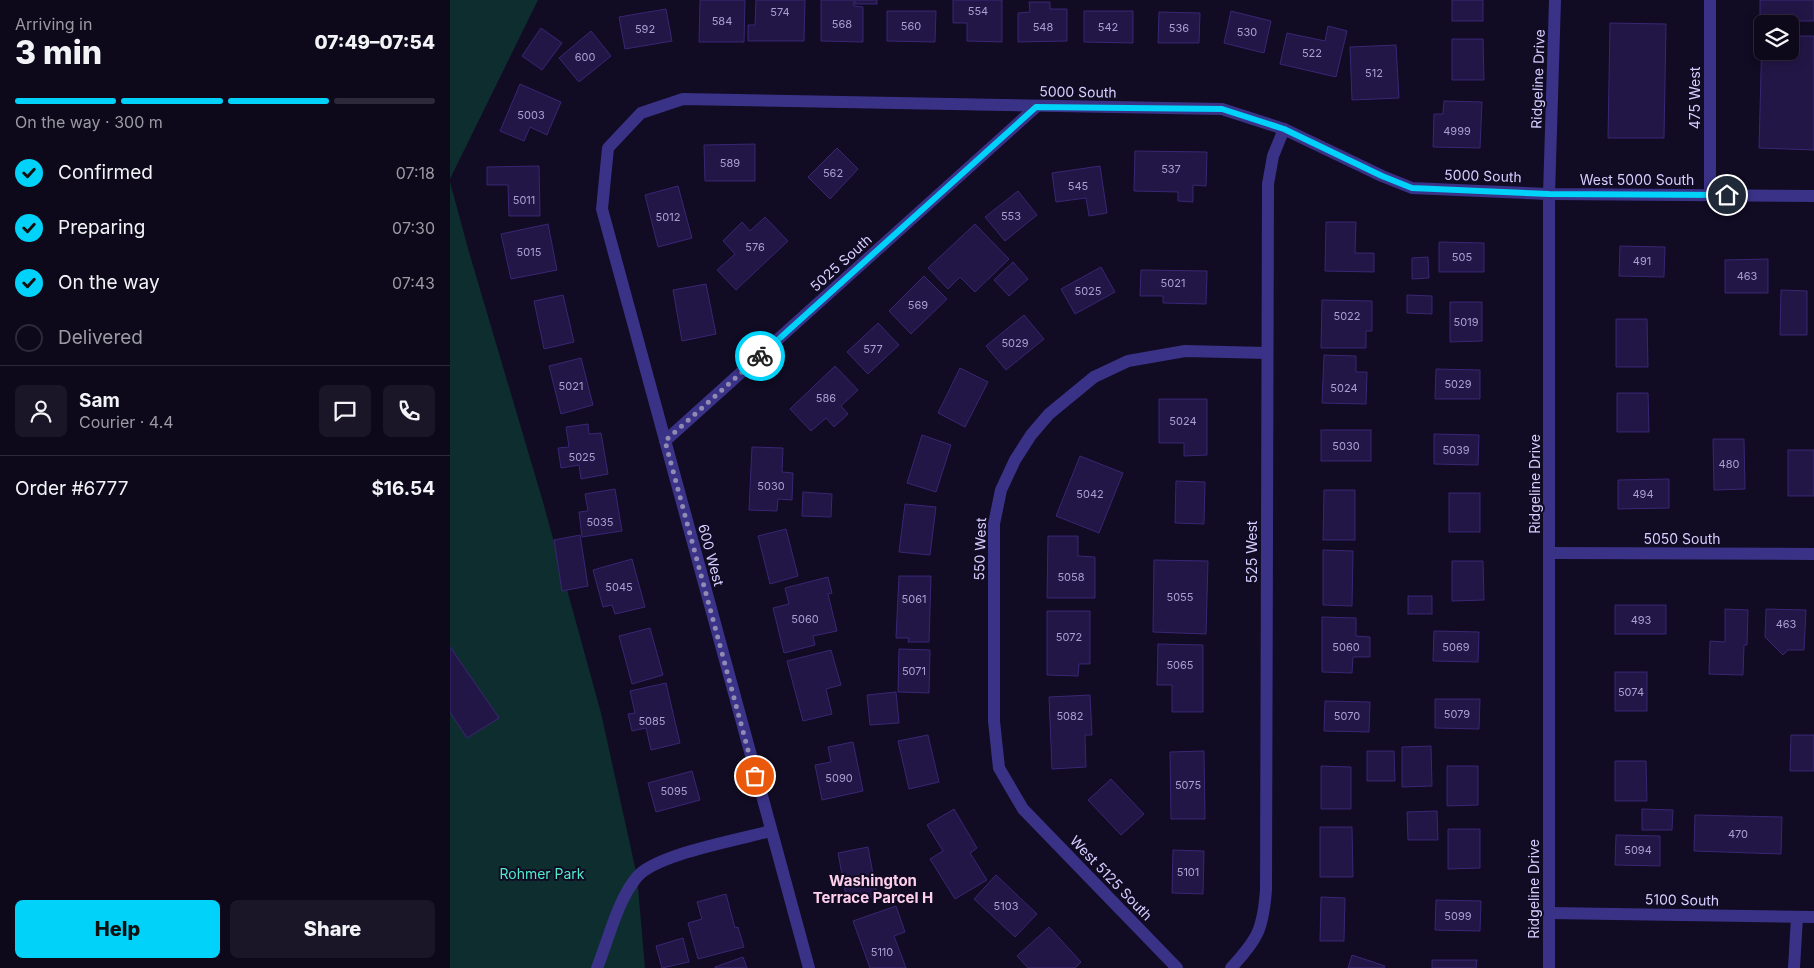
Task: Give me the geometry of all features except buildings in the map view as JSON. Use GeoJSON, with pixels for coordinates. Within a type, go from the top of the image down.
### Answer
{"type":"FeatureCollection","features":[{"type":"Feature","properties":{"kind":"street","name":"Ridgeline Drive"},"geometry":{"type":"LineString","coordinates":[[1549,968],[1549,194],[1555,0]]}},
{"type":"Feature","properties":{"kind":"street","name":"475 West"},"geometry":{"type":"LineString","coordinates":[[1710,0],[1710,195]]}},
{"type":"Feature","properties":{"kind":"street","name":"5000 South"},"geometry":{"type":"LineString","coordinates":[[608,148],[641,113],[683,99],[1222,109],[1284,129],[1382,176],[1412,188],[1549,194]]}},
{"type":"Feature","properties":{"kind":"street","name":"5025 South"},"geometry":{"type":"LineString","coordinates":[[665,441],[1036,107]]}},
{"type":"Feature","properties":{"kind":"street","name":"525 West"},"geometry":{"type":"LineString","coordinates":[[1232,968],[1252,946],[1264,920],[1266,890],[1268,184],[1273,156],[1284,129]]}},
{"type":"Feature","properties":{"kind":"street","name":"600 West"},"geometry":{"type":"LineString","coordinates":[[608,148],[602,209],[770,831],[809,968]]}},
{"type":"Feature","properties":{"kind":"street","name":"West 5000 South"},"geometry":{"type":"LineString","coordinates":[[1549,194],[1814,196]]}},
{"type":"Feature","properties":{"kind":"street","name":"550 West"},"geometry":{"type":"LineString","coordinates":[[1023,809],[999,768],[994,721],[994,524],[1001,490],[1015,460],[1030,435],[1072,393],[1094,377],[1128,361],[1185,351],[1267,353]]}},
{"type":"Feature","properties":{"kind":"street","name":"5050 South"},"geometry":{"type":"LineString","coordinates":[[1550,553],[1814,554]]}},
{"type":"Feature","properties":{"kind":"street","name":"West 5125 South"},"geometry":{"type":"LineString","coordinates":[[1023,809],[1177,968]]}},
{"type":"Feature","properties":{"kind":"street"},"geometry":{"type":"LineString","coordinates":[[597,968],[624,896],[637,876],[661,860],[770,831]]}},
{"type":"Feature","properties":{"kind":"street","name":"5100 South"},"geometry":{"type":"LineString","coordinates":[[1549,913],[1814,918]]}},
{"type":"Feature","properties":{"kind":"street"},"geometry":{"type":"LineString","coordinates":[[1794,968],[1797,917]]}},
{"type":"Feature","properties":{"kind":"green space"},"geometry":{"type":"Polygon","coordinates":[[[450,0],[538,0],[450,179],[450,0]]]}},
{"type":"Feature","properties":{"kind":"green space","name":"Rohmer Park"},"geometry":{"type":"Polygon","coordinates":[[[450,182],[543,502],[601,713],[637,876],[645,968],[450,968],[450,182]]]}},
{"type":"Feature","properties":{"kind":"way so far"},"geometry":{"type":"LineString","coordinates":[[755,776],[665,441],[760,356]]}},
{"type":"Feature","properties":{"kind":"district","name":"Washington Terrace Parcel H"},"geometry":{"type":"Point","coordinates":[873,890]}},
{"type":"Feature","properties":{"kind":"route"},"geometry":{"type":"LineString","coordinates":[[760,356],[1036,107],[1222,109],[1253,117],[1284,129],[1382,176],[1412,188],[1549,194],[1727,195]]}}]}
